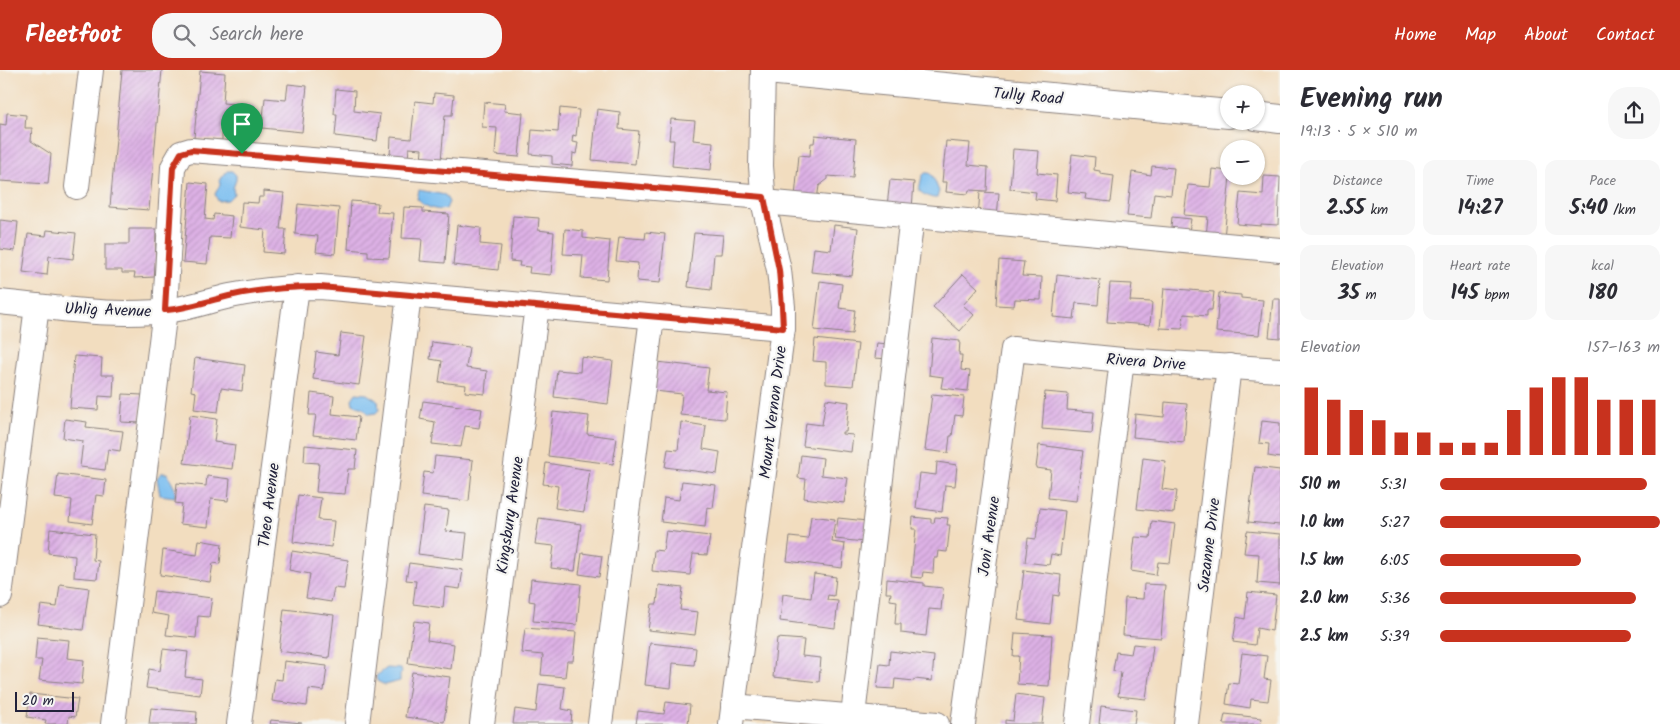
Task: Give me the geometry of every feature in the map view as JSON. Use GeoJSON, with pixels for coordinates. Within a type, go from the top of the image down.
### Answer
{"type":"FeatureCollection","features":[{"type":"Feature","properties":{"kind":"main road","name":"Tully Road"},"geometry":{"type":"LineString","coordinates":[[765,70],[1220,113]]}},
{"type":"Feature","properties":{"kind":"main road"},"geometry":{"type":"LineString","coordinates":[[1265,117],[1280,119]]}},
{"type":"Feature","properties":{"kind":"street"},"geometry":{"type":"LineString","coordinates":[[77,187],[91,70]]}},
{"type":"Feature","properties":{"kind":"street","name":"Mount Vernon Drive"},"geometry":{"type":"LineString","coordinates":[[732,715],[783,328],[779,270],[764,199],[761,166],[765,70]]}},
{"type":"Feature","properties":{"kind":"street"},"geometry":{"type":"LineString","coordinates":[[113,724],[165,310],[173,167],[181,153],[191,150],[764,199],[912,216],[1280,250]]}},
{"type":"Feature","properties":{"kind":"street"},"geometry":{"type":"LineString","coordinates":[[853,720],[912,216]]}},
{"type":"Feature","properties":{"kind":"street","name":"Theo Avenue"},"geometry":{"type":"LineString","coordinates":[[239,724],[296,287]]}},
{"type":"Feature","properties":{"kind":"street","name":"Uhlig Avenue"},"geometry":{"type":"LineString","coordinates":[[0,302],[104,313],[136,313],[178,309],[266,289],[320,287],[783,328]]}},
{"type":"Feature","properties":{"kind":"street"},"geometry":{"type":"LineString","coordinates":[[357,724],[409,295]]}},
{"type":"Feature","properties":{"kind":"street"},"geometry":{"type":"LineString","coordinates":[[0,596],[37,306]]}},
{"type":"Feature","properties":{"kind":"street","name":"Kingsbury Avenue"},"geometry":{"type":"LineString","coordinates":[[482,724],[537,306]]}},
{"type":"Feature","properties":{"kind":"street"},"geometry":{"type":"LineString","coordinates":[[600,724],[652,317]]}},
{"type":"Feature","properties":{"kind":"street","name":"Rivera Drive"},"geometry":{"type":"LineString","coordinates":[[1013,349],[1122,360],[1280,370]]}},
{"type":"Feature","properties":{"kind":"street","name":"Joni Avenue"},"geometry":{"type":"LineString","coordinates":[[963,724],[1013,349]]}},
{"type":"Feature","properties":{"kind":"street"},"geometry":{"type":"LineString","coordinates":[[1077,724],[1122,360]]}},
{"type":"Feature","properties":{"kind":"street","name":"Suzanne Drive"},"geometry":{"type":"LineString","coordinates":[[1186,724],[1229,366]]}},
{"type":"Feature","properties":{"kind":"street"},"geometry":{"type":"LineString","coordinates":[[732,715],[937,724]]}},
{"type":"Feature","properties":{"kind":"water"},"geometry":{"type":"Polygon","coordinates":[[[227,171],[232,171],[236,175],[233,188],[234,194],[228,200],[218,201],[215,194],[220,185],[220,180],[227,171]]]}},
{"type":"Feature","properties":{"kind":"water"},"geometry":{"type":"Polygon","coordinates":[[[925,173],[931,174],[935,181],[939,191],[937,198],[927,196],[919,190],[922,176],[925,173]]]}},
{"type":"Feature","properties":{"kind":"water"},"geometry":{"type":"Polygon","coordinates":[[[419,190],[445,195],[449,202],[446,209],[434,209],[423,204],[417,199],[419,190]]]}},
{"type":"Feature","properties":{"kind":"water"},"geometry":{"type":"Polygon","coordinates":[[[356,393],[367,394],[378,401],[379,410],[376,413],[369,414],[363,408],[353,404],[352,399],[356,393]]]}},
{"type":"Feature","properties":{"kind":"water"},"geometry":{"type":"Polygon","coordinates":[[[161,473],[167,473],[175,489],[175,497],[160,495],[157,478],[161,473]]]}},
{"type":"Feature","properties":{"kind":"water"},"geometry":{"type":"Polygon","coordinates":[[[387,668],[401,669],[400,681],[385,685],[377,681],[376,676],[387,668]]]}},
{"type":"Feature","properties":{"kind":"building"},"geometry":{"type":"Polygon","coordinates":[[[122,70],[162,70],[149,210],[110,207],[122,70]]]}},
{"type":"Feature","properties":{"kind":"building"},"geometry":{"type":"Polygon","coordinates":[[[200,71],[225,73],[223,103],[254,106],[252,131],[222,129],[222,140],[194,138],[200,71]]]}},
{"type":"Feature","properties":{"kind":"building"},"geometry":{"type":"Polygon","coordinates":[[[288,84],[307,86],[302,132],[262,128],[265,98],[286,100],[288,84]]]}},
{"type":"Feature","properties":{"kind":"building"},"geometry":{"type":"Polygon","coordinates":[[[336,89],[355,91],[354,111],[380,114],[377,141],[335,136],[337,114],[334,114],[336,89]]]}},
{"type":"Feature","properties":{"kind":"building"},"geometry":{"type":"Polygon","coordinates":[[[434,93],[454,95],[452,115],[445,115],[441,161],[421,160],[422,149],[409,148],[408,159],[390,157],[391,137],[411,139],[415,101],[433,103],[434,93]]]}},
{"type":"Feature","properties":{"kind":"building"},"geometry":{"type":"Polygon","coordinates":[[[484,102],[505,104],[504,111],[523,113],[519,157],[495,155],[497,128],[482,127],[484,102]]]}},
{"type":"Feature","properties":{"kind":"building"},"geometry":{"type":"Polygon","coordinates":[[[560,108],[579,110],[576,136],[573,135],[572,142],[578,143],[576,154],[573,153],[572,166],[552,164],[552,156],[530,154],[532,130],[558,132],[560,108]]]}},
{"type":"Feature","properties":{"kind":"building"},"geometry":{"type":"Polygon","coordinates":[[[597,109],[620,112],[619,129],[639,131],[635,164],[592,160],[597,109]]]}},
{"type":"Feature","properties":{"kind":"building"},"geometry":{"type":"Polygon","coordinates":[[[7,113],[26,115],[25,128],[32,128],[31,141],[51,154],[48,184],[0,181],[0,124],[6,125],[7,113]]]}},
{"type":"Feature","properties":{"kind":"building"},"geometry":{"type":"Polygon","coordinates":[[[671,119],[695,121],[693,140],[713,142],[711,170],[672,166],[674,140],[669,140],[671,119]]]}},
{"type":"Feature","properties":{"kind":"building"},"geometry":{"type":"Polygon","coordinates":[[[815,135],[856,139],[853,178],[828,176],[828,179],[819,186],[817,199],[795,197],[799,155],[810,156],[811,143],[814,143],[815,135]]]}},
{"type":"Feature","properties":{"kind":"building"},"geometry":{"type":"Polygon","coordinates":[[[946,141],[970,143],[968,165],[988,167],[987,191],[969,190],[968,194],[946,192],[947,182],[942,182],[946,141]]]}},
{"type":"Feature","properties":{"kind":"building"},"geometry":{"type":"Polygon","coordinates":[[[1013,149],[1039,151],[1037,173],[1057,175],[1055,201],[1035,199],[1036,192],[1010,189],[1013,149]]]}},
{"type":"Feature","properties":{"kind":"building"},"geometry":{"type":"Polygon","coordinates":[[[1072,154],[1095,157],[1094,170],[1100,171],[1100,174],[1114,176],[1111,202],[1085,199],[1086,194],[1068,192],[1072,154]]]}},
{"type":"Feature","properties":{"kind":"building"},"geometry":{"type":"Polygon","coordinates":[[[1152,166],[1174,168],[1171,195],[1154,193],[1151,218],[1127,216],[1132,172],[1151,175],[1152,166]]]}},
{"type":"Feature","properties":{"kind":"building"},"geometry":{"type":"Polygon","coordinates":[[[1212,169],[1220,170],[1220,185],[1229,185],[1224,238],[1206,236],[1208,217],[1184,215],[1188,185],[1210,187],[1212,169]]]}},
{"type":"Feature","properties":{"kind":"building"},"geometry":{"type":"Polygon","coordinates":[[[1265,176],[1280,177],[1278,225],[1237,224],[1240,193],[1263,195],[1265,176]]]}},
{"type":"Feature","properties":{"kind":"building"},"geometry":{"type":"Polygon","coordinates":[[[890,180],[914,182],[912,209],[887,206],[890,180]]]}},
{"type":"Feature","properties":{"kind":"building"},"geometry":{"type":"Polygon","coordinates":[[[190,182],[208,184],[205,219],[213,220],[214,214],[232,216],[230,238],[210,237],[207,264],[183,262],[190,182]]]}},
{"type":"Feature","properties":{"kind":"building"},"geometry":{"type":"Polygon","coordinates":[[[264,191],[284,193],[280,229],[286,229],[284,254],[263,252],[265,230],[240,227],[242,202],[258,203],[259,197],[264,197],[264,191]]]}},
{"type":"Feature","properties":{"kind":"building"},"geometry":{"type":"Polygon","coordinates":[[[980,192],[999,193],[997,219],[978,218],[980,192]]]}},
{"type":"Feature","properties":{"kind":"building"},"geometry":{"type":"Polygon","coordinates":[[[351,201],[378,203],[377,212],[393,213],[389,258],[368,257],[368,251],[348,249],[351,201]]]}},
{"type":"Feature","properties":{"kind":"building"},"geometry":{"type":"Polygon","coordinates":[[[298,204],[339,208],[335,254],[316,252],[318,236],[295,234],[298,204]]]}},
{"type":"Feature","properties":{"kind":"building"},"geometry":{"type":"Polygon","coordinates":[[[404,207],[423,208],[423,212],[449,214],[445,263],[420,261],[422,239],[402,238],[404,207]]]}},
{"type":"Feature","properties":{"kind":"building"},"geometry":{"type":"Polygon","coordinates":[[[513,216],[539,218],[538,230],[554,232],[551,275],[529,273],[530,267],[519,266],[520,262],[510,261],[513,216]]]}},
{"type":"Feature","properties":{"kind":"building"},"geometry":{"type":"Polygon","coordinates":[[[1172,217],[1191,219],[1188,238],[1170,237],[1172,217]]]}},
{"type":"Feature","properties":{"kind":"building"},"geometry":{"type":"Polygon","coordinates":[[[0,220],[18,222],[15,251],[0,249],[0,220]]]}},
{"type":"Feature","properties":{"kind":"building"},"geometry":{"type":"Polygon","coordinates":[[[457,225],[481,228],[480,244],[501,246],[498,270],[453,265],[457,225]]]}},
{"type":"Feature","properties":{"kind":"building"},"geometry":{"type":"Polygon","coordinates":[[[834,225],[858,228],[852,276],[811,272],[814,248],[831,250],[834,225]]]}},
{"type":"Feature","properties":{"kind":"building"},"geometry":{"type":"Polygon","coordinates":[[[129,229],[156,229],[155,277],[134,278],[135,273],[122,273],[122,270],[105,270],[105,244],[129,244],[129,229]]]}},
{"type":"Feature","properties":{"kind":"building"},"geometry":{"type":"Polygon","coordinates":[[[565,229],[583,231],[583,238],[610,241],[607,280],[581,278],[583,255],[563,254],[565,229]]]}},
{"type":"Feature","properties":{"kind":"building"},"geometry":{"type":"Polygon","coordinates":[[[47,230],[76,233],[73,259],[49,256],[47,275],[23,272],[28,234],[46,236],[47,230]]]}},
{"type":"Feature","properties":{"kind":"building"},"geometry":{"type":"Polygon","coordinates":[[[646,232],[665,234],[660,283],[637,281],[638,263],[616,261],[619,237],[645,239],[646,232]]]}},
{"type":"Feature","properties":{"kind":"building"},"geometry":{"type":"Polygon","coordinates":[[[694,233],[723,235],[721,254],[714,254],[711,290],[688,287],[694,233]]]}},
{"type":"Feature","properties":{"kind":"building"},"geometry":{"type":"Polygon","coordinates":[[[999,260],[1024,262],[1022,276],[1042,277],[1041,300],[1015,299],[1014,306],[996,305],[999,260]]]}},
{"type":"Feature","properties":{"kind":"building"},"geometry":{"type":"Polygon","coordinates":[[[963,274],[978,288],[963,305],[974,315],[960,331],[933,307],[963,274]]]}},
{"type":"Feature","properties":{"kind":"building"},"geometry":{"type":"Polygon","coordinates":[[[1057,275],[1100,280],[1098,305],[1076,303],[1074,319],[1053,317],[1057,275]]]}},
{"type":"Feature","properties":{"kind":"building"},"geometry":{"type":"Polygon","coordinates":[[[820,281],[842,284],[839,308],[855,310],[852,334],[814,330],[820,281]]]}},
{"type":"Feature","properties":{"kind":"building"},"geometry":{"type":"Polygon","coordinates":[[[1110,283],[1132,284],[1130,301],[1152,302],[1150,325],[1107,322],[1110,283]]]}},
{"type":"Feature","properties":{"kind":"building"},"geometry":{"type":"Polygon","coordinates":[[[1164,288],[1214,292],[1212,310],[1207,310],[1207,316],[1184,314],[1182,329],[1160,328],[1164,288]]]}},
{"type":"Feature","properties":{"kind":"building"},"geometry":{"type":"Polygon","coordinates":[[[1219,293],[1263,300],[1259,335],[1216,332],[1219,293]]]}},
{"type":"Feature","properties":{"kind":"building"},"geometry":{"type":"Polygon","coordinates":[[[1273,299],[1280,299],[1280,338],[1269,337],[1273,299]]]}},
{"type":"Feature","properties":{"kind":"building"},"geometry":{"type":"Polygon","coordinates":[[[341,333],[366,336],[359,385],[313,379],[316,352],[338,355],[341,333]]]}},
{"type":"Feature","properties":{"kind":"building"},"geometry":{"type":"Polygon","coordinates":[[[932,338],[960,341],[959,355],[962,355],[961,370],[970,371],[968,391],[941,388],[943,377],[929,375],[932,338]]]}},
{"type":"Feature","properties":{"kind":"building"},"geometry":{"type":"Polygon","coordinates":[[[815,339],[858,344],[853,386],[826,384],[826,362],[813,361],[815,339]]]}},
{"type":"Feature","properties":{"kind":"building"},"geometry":{"type":"Polygon","coordinates":[[[432,342],[469,347],[466,368],[487,371],[485,394],[465,392],[466,385],[439,382],[442,361],[430,359],[432,342]]]}},
{"type":"Feature","properties":{"kind":"building"},"geometry":{"type":"Polygon","coordinates":[[[877,343],[889,344],[888,359],[875,358],[877,343]]]}},
{"type":"Feature","properties":{"kind":"building"},"geometry":{"type":"Polygon","coordinates":[[[74,356],[102,358],[101,375],[114,375],[113,397],[99,396],[98,410],[70,408],[74,356]]]}},
{"type":"Feature","properties":{"kind":"building"},"geometry":{"type":"Polygon","coordinates":[[[581,357],[613,361],[608,404],[554,397],[557,370],[580,372],[581,357]]]}},
{"type":"Feature","properties":{"kind":"building"},"geometry":{"type":"Polygon","coordinates":[[[195,358],[245,365],[242,391],[221,388],[218,412],[194,409],[196,392],[191,391],[195,358]]]}},
{"type":"Feature","properties":{"kind":"building"},"geometry":{"type":"Polygon","coordinates":[[[657,362],[709,368],[706,390],[727,392],[725,419],[680,415],[682,394],[654,391],[657,362]]]}},
{"type":"Feature","properties":{"kind":"building"},"geometry":{"type":"Polygon","coordinates":[[[1045,392],[1068,394],[1067,410],[1094,412],[1092,433],[1042,429],[1045,392]]]}},
{"type":"Feature","properties":{"kind":"building"},"geometry":{"type":"Polygon","coordinates":[[[311,393],[334,396],[332,414],[359,417],[356,440],[313,435],[316,415],[309,415],[311,393]]]}},
{"type":"Feature","properties":{"kind":"building"},"geometry":{"type":"Polygon","coordinates":[[[123,394],[142,395],[140,423],[121,422],[123,394]]]}},
{"type":"Feature","properties":{"kind":"building"},"geometry":{"type":"Polygon","coordinates":[[[932,394],[964,397],[962,416],[955,415],[948,453],[925,450],[932,394]]]}},
{"type":"Feature","properties":{"kind":"building"},"geometry":{"type":"Polygon","coordinates":[[[826,399],[849,402],[846,432],[842,432],[842,434],[853,435],[851,452],[803,446],[806,423],[822,425],[826,399]]]}},
{"type":"Feature","properties":{"kind":"building"},"geometry":{"type":"Polygon","coordinates":[[[423,401],[482,409],[479,428],[465,426],[461,447],[432,444],[435,422],[420,419],[423,401]]]}},
{"type":"Feature","properties":{"kind":"building"},"geometry":{"type":"Polygon","coordinates":[[[1165,402],[1187,404],[1184,442],[1133,437],[1135,414],[1164,417],[1165,402]]]}},
{"type":"Feature","properties":{"kind":"building"},"geometry":{"type":"Polygon","coordinates":[[[553,412],[589,416],[587,434],[617,438],[613,464],[548,456],[553,412]]]}},
{"type":"Feature","properties":{"kind":"building"},"geometry":{"type":"Polygon","coordinates":[[[190,415],[217,419],[214,442],[235,445],[232,469],[184,463],[190,415]]]}},
{"type":"Feature","properties":{"kind":"building"},"geometry":{"type":"Polygon","coordinates":[[[65,419],[87,422],[86,427],[123,431],[120,451],[108,449],[105,470],[80,467],[83,441],[63,438],[65,419]]]}},
{"type":"Feature","properties":{"kind":"building"},"geometry":{"type":"Polygon","coordinates":[[[1262,421],[1280,423],[1280,458],[1268,456],[1269,444],[1259,443],[1262,421]]]}},
{"type":"Feature","properties":{"kind":"building"},"geometry":{"type":"Polygon","coordinates":[[[681,422],[706,426],[703,449],[720,452],[717,474],[665,467],[668,449],[678,450],[681,422]]]}},
{"type":"Feature","properties":{"kind":"building"},"geometry":{"type":"Polygon","coordinates":[[[305,445],[357,450],[355,469],[348,469],[345,494],[316,492],[319,463],[304,462],[305,445]]]}},
{"type":"Feature","properties":{"kind":"building"},"geometry":{"type":"Polygon","coordinates":[[[1039,445],[1083,451],[1076,501],[1048,498],[1051,470],[1036,468],[1039,445]]]}},
{"type":"Feature","properties":{"kind":"building"},"geometry":{"type":"Polygon","coordinates":[[[801,455],[823,458],[821,475],[848,478],[844,503],[804,498],[806,479],[798,478],[801,455]]]}},
{"type":"Feature","properties":{"kind":"building"},"geometry":{"type":"Polygon","coordinates":[[[435,456],[473,460],[469,501],[421,496],[424,472],[433,473],[435,456]]]}},
{"type":"Feature","properties":{"kind":"building"},"geometry":{"type":"Polygon","coordinates":[[[1143,458],[1166,461],[1162,489],[1177,491],[1174,513],[1137,509],[1143,458]]]}},
{"type":"Feature","properties":{"kind":"building"},"geometry":{"type":"Polygon","coordinates":[[[937,462],[957,465],[955,486],[945,485],[942,512],[916,508],[920,473],[936,475],[937,462]]]}},
{"type":"Feature","properties":{"kind":"building"},"geometry":{"type":"Polygon","coordinates":[[[546,463],[590,470],[584,512],[555,508],[558,486],[543,484],[546,463]]]}},
{"type":"Feature","properties":{"kind":"building"},"geometry":{"type":"Polygon","coordinates":[[[1255,467],[1280,470],[1280,525],[1248,522],[1255,467]]]}},
{"type":"Feature","properties":{"kind":"building"},"geometry":{"type":"Polygon","coordinates":[[[58,474],[106,480],[104,496],[96,495],[92,524],[70,521],[72,500],[55,498],[58,474]]]}},
{"type":"Feature","properties":{"kind":"building"},"geometry":{"type":"Polygon","coordinates":[[[207,476],[230,479],[228,501],[211,499],[208,527],[180,524],[182,504],[175,503],[177,483],[206,486],[207,476]]]}},
{"type":"Feature","properties":{"kind":"building"},"geometry":{"type":"Polygon","coordinates":[[[682,481],[716,485],[713,508],[707,507],[705,527],[661,522],[664,498],[679,500],[682,481]]]}},
{"type":"Feature","properties":{"kind":"building"},"geometry":{"type":"Polygon","coordinates":[[[298,495],[321,498],[318,520],[334,521],[331,547],[293,542],[298,495]]]}},
{"type":"Feature","properties":{"kind":"building"},"geometry":{"type":"Polygon","coordinates":[[[424,507],[449,510],[446,531],[467,533],[464,560],[418,554],[424,507]]]}},
{"type":"Feature","properties":{"kind":"building"},"geometry":{"type":"Polygon","coordinates":[[[1040,508],[1065,511],[1060,556],[1051,554],[1049,565],[1025,562],[1028,538],[1036,539],[1040,508]]]}},
{"type":"Feature","properties":{"kind":"building"},"geometry":{"type":"Polygon","coordinates":[[[811,516],[835,519],[832,542],[845,544],[842,568],[787,561],[790,537],[808,539],[811,516]]]}},
{"type":"Feature","properties":{"kind":"building"},"geometry":{"type":"Polygon","coordinates":[[[913,517],[931,519],[931,523],[934,523],[935,517],[948,518],[947,525],[950,525],[947,552],[938,551],[937,558],[934,558],[933,573],[923,572],[922,578],[911,577],[916,529],[912,529],[913,517]]]}},
{"type":"Feature","properties":{"kind":"building"},"geometry":{"type":"Polygon","coordinates":[[[539,518],[581,524],[575,571],[551,568],[554,546],[535,544],[539,518]]]}},
{"type":"Feature","properties":{"kind":"building"},"geometry":{"type":"Polygon","coordinates":[[[838,518],[867,521],[865,542],[835,539],[838,518]]]}},
{"type":"Feature","properties":{"kind":"building"},"geometry":{"type":"Polygon","coordinates":[[[1152,521],[1175,524],[1170,563],[1158,562],[1156,575],[1131,571],[1135,537],[1150,538],[1152,521]]]}},
{"type":"Feature","properties":{"kind":"building"},"geometry":{"type":"Polygon","coordinates":[[[50,529],[95,534],[93,560],[99,561],[97,579],[74,577],[75,556],[48,553],[50,529]]]}},
{"type":"Feature","properties":{"kind":"building"},"geometry":{"type":"Polygon","coordinates":[[[666,531],[710,536],[707,555],[693,554],[690,575],[652,571],[654,550],[663,551],[666,531]]]}},
{"type":"Feature","properties":{"kind":"building"},"geometry":{"type":"Polygon","coordinates":[[[1247,531],[1280,534],[1280,585],[1257,583],[1259,554],[1244,553],[1247,531]]]}},
{"type":"Feature","properties":{"kind":"building"},"geometry":{"type":"Polygon","coordinates":[[[199,540],[222,544],[220,564],[213,563],[210,582],[160,575],[163,550],[197,555],[199,540]]]}},
{"type":"Feature","properties":{"kind":"building"},"geometry":{"type":"Polygon","coordinates":[[[292,551],[348,560],[344,589],[334,588],[331,602],[306,598],[310,574],[289,570],[292,551]]]}},
{"type":"Feature","properties":{"kind":"building"},"geometry":{"type":"Polygon","coordinates":[[[582,553],[602,556],[599,577],[579,574],[582,553]]]}},
{"type":"Feature","properties":{"kind":"building"},"geometry":{"type":"Polygon","coordinates":[[[409,563],[463,570],[460,589],[445,587],[443,608],[413,604],[416,581],[406,580],[409,563]]]}},
{"type":"Feature","properties":{"kind":"building"},"geometry":{"type":"Polygon","coordinates":[[[1024,570],[1061,575],[1059,596],[1053,595],[1050,624],[1018,620],[1024,570]]]}},
{"type":"Feature","properties":{"kind":"building"},"geometry":{"type":"Polygon","coordinates":[[[814,574],[836,577],[834,596],[828,595],[827,600],[838,601],[835,628],[780,621],[783,594],[811,598],[814,574]]]}},
{"type":"Feature","properties":{"kind":"building"},"geometry":{"type":"Polygon","coordinates":[[[531,579],[581,584],[577,625],[533,621],[535,602],[529,601],[531,579]]]}},
{"type":"Feature","properties":{"kind":"building"},"geometry":{"type":"Polygon","coordinates":[[[887,579],[924,583],[924,586],[943,588],[941,610],[929,609],[926,636],[901,633],[901,624],[895,624],[897,601],[890,600],[891,593],[886,593],[887,579]]]}},
{"type":"Feature","properties":{"kind":"building"},"geometry":{"type":"Polygon","coordinates":[[[60,584],[89,588],[83,630],[38,624],[41,605],[57,607],[60,584]]]}},
{"type":"Feature","properties":{"kind":"building"},"geometry":{"type":"Polygon","coordinates":[[[1144,584],[1165,585],[1161,638],[1123,635],[1125,598],[1143,599],[1144,584]]]}},
{"type":"Feature","properties":{"kind":"building"},"geometry":{"type":"Polygon","coordinates":[[[659,585],[683,588],[680,610],[698,612],[695,635],[648,630],[652,604],[657,604],[659,585]]]}},
{"type":"Feature","properties":{"kind":"building"},"geometry":{"type":"Polygon","coordinates":[[[154,591],[212,598],[209,617],[198,616],[196,638],[166,635],[169,616],[151,613],[154,591]]]}},
{"type":"Feature","properties":{"kind":"building"},"geometry":{"type":"Polygon","coordinates":[[[1248,592],[1276,595],[1272,631],[1257,628],[1255,645],[1233,642],[1237,617],[1245,619],[1248,592]]]}},
{"type":"Feature","properties":{"kind":"building"},"geometry":{"type":"Polygon","coordinates":[[[284,609],[334,615],[329,658],[279,651],[284,609]]]}},
{"type":"Feature","properties":{"kind":"building"},"geometry":{"type":"Polygon","coordinates":[[[414,621],[429,623],[427,640],[454,644],[451,669],[408,663],[414,621]]]}},
{"type":"Feature","properties":{"kind":"building"},"geometry":{"type":"Polygon","coordinates":[[[525,628],[576,632],[573,661],[567,661],[565,677],[541,675],[543,655],[522,653],[525,628]]]}},
{"type":"Feature","properties":{"kind":"building"},"geometry":{"type":"Polygon","coordinates":[[[1015,633],[1052,635],[1049,686],[1017,684],[1019,656],[1013,656],[1015,633]]]}},
{"type":"Feature","properties":{"kind":"building"},"geometry":{"type":"Polygon","coordinates":[[[37,637],[69,640],[67,658],[84,660],[82,684],[39,680],[42,660],[35,660],[37,637]]]}},
{"type":"Feature","properties":{"kind":"building"},"geometry":{"type":"Polygon","coordinates":[[[777,638],[804,640],[802,656],[821,658],[819,682],[773,677],[777,638]]]}},
{"type":"Feature","properties":{"kind":"building"},"geometry":{"type":"Polygon","coordinates":[[[650,643],[696,648],[694,665],[673,663],[671,688],[645,685],[650,643]]]}},
{"type":"Feature","properties":{"kind":"building"},"geometry":{"type":"Polygon","coordinates":[[[1133,644],[1153,646],[1146,699],[1118,696],[1121,672],[1113,671],[1116,652],[1131,654],[1133,644]]]}},
{"type":"Feature","properties":{"kind":"building"},"geometry":{"type":"Polygon","coordinates":[[[163,649],[188,652],[185,677],[202,679],[200,695],[146,688],[149,669],[160,671],[163,649]]]}},
{"type":"Feature","properties":{"kind":"building"},"geometry":{"type":"Polygon","coordinates":[[[890,651],[934,656],[932,681],[895,679],[894,689],[877,688],[880,664],[889,665],[890,651]]]}},
{"type":"Feature","properties":{"kind":"building"},"geometry":{"type":"Polygon","coordinates":[[[1242,653],[1267,656],[1264,679],[1271,680],[1268,701],[1251,699],[1250,708],[1226,704],[1229,683],[1238,684],[1242,653]]]}},
{"type":"Feature","properties":{"kind":"building"},"geometry":{"type":"Polygon","coordinates":[[[284,661],[327,666],[324,691],[309,689],[307,706],[272,701],[275,679],[282,680],[284,661]]]}},
{"type":"Feature","properties":{"kind":"building"},"geometry":{"type":"Polygon","coordinates":[[[412,672],[450,677],[444,722],[405,717],[412,672]]]}},
{"type":"Feature","properties":{"kind":"building"},"geometry":{"type":"Polygon","coordinates":[[[539,684],[565,687],[562,709],[572,711],[571,724],[513,724],[515,709],[536,712],[539,684]]]}},
{"type":"Feature","properties":{"kind":"building"},"geometry":{"type":"Polygon","coordinates":[[[30,694],[78,699],[75,717],[69,716],[68,724],[45,724],[46,720],[27,717],[30,694]]]}},
{"type":"Feature","properties":{"kind":"building"},"geometry":{"type":"Polygon","coordinates":[[[1016,694],[1045,698],[1042,724],[1005,724],[1005,720],[1013,721],[1016,694]]]}},
{"type":"Feature","properties":{"kind":"building"},"geometry":{"type":"Polygon","coordinates":[[[666,702],[690,705],[688,724],[636,724],[638,711],[664,714],[666,702]]]}},
{"type":"Feature","properties":{"kind":"building"},"geometry":{"type":"Polygon","coordinates":[[[1101,706],[1136,710],[1134,724],[1099,724],[1101,706]]]}},
{"type":"Feature","properties":{"kind":"building"},"geometry":{"type":"Polygon","coordinates":[[[151,708],[197,712],[196,724],[149,724],[151,708]]]}},
{"type":"Feature","properties":{"kind":"building"},"geometry":{"type":"Polygon","coordinates":[[[1225,714],[1262,718],[1261,724],[1223,724],[1225,714]]]}},
{"type":"Feature","properties":{"kind":"building"},"geometry":{"type":"Polygon","coordinates":[[[271,720],[302,723],[302,724],[270,724],[271,720]]]}},
{"type":"Feature","properties":{"kind":"route"},"geometry":{"type":"LineString","coordinates":[[191,150],[242,154],[764,197],[764,205],[779,270],[783,328],[320,287],[266,289],[178,309],[165,310],[173,167],[181,153],[191,150]]}}]}
